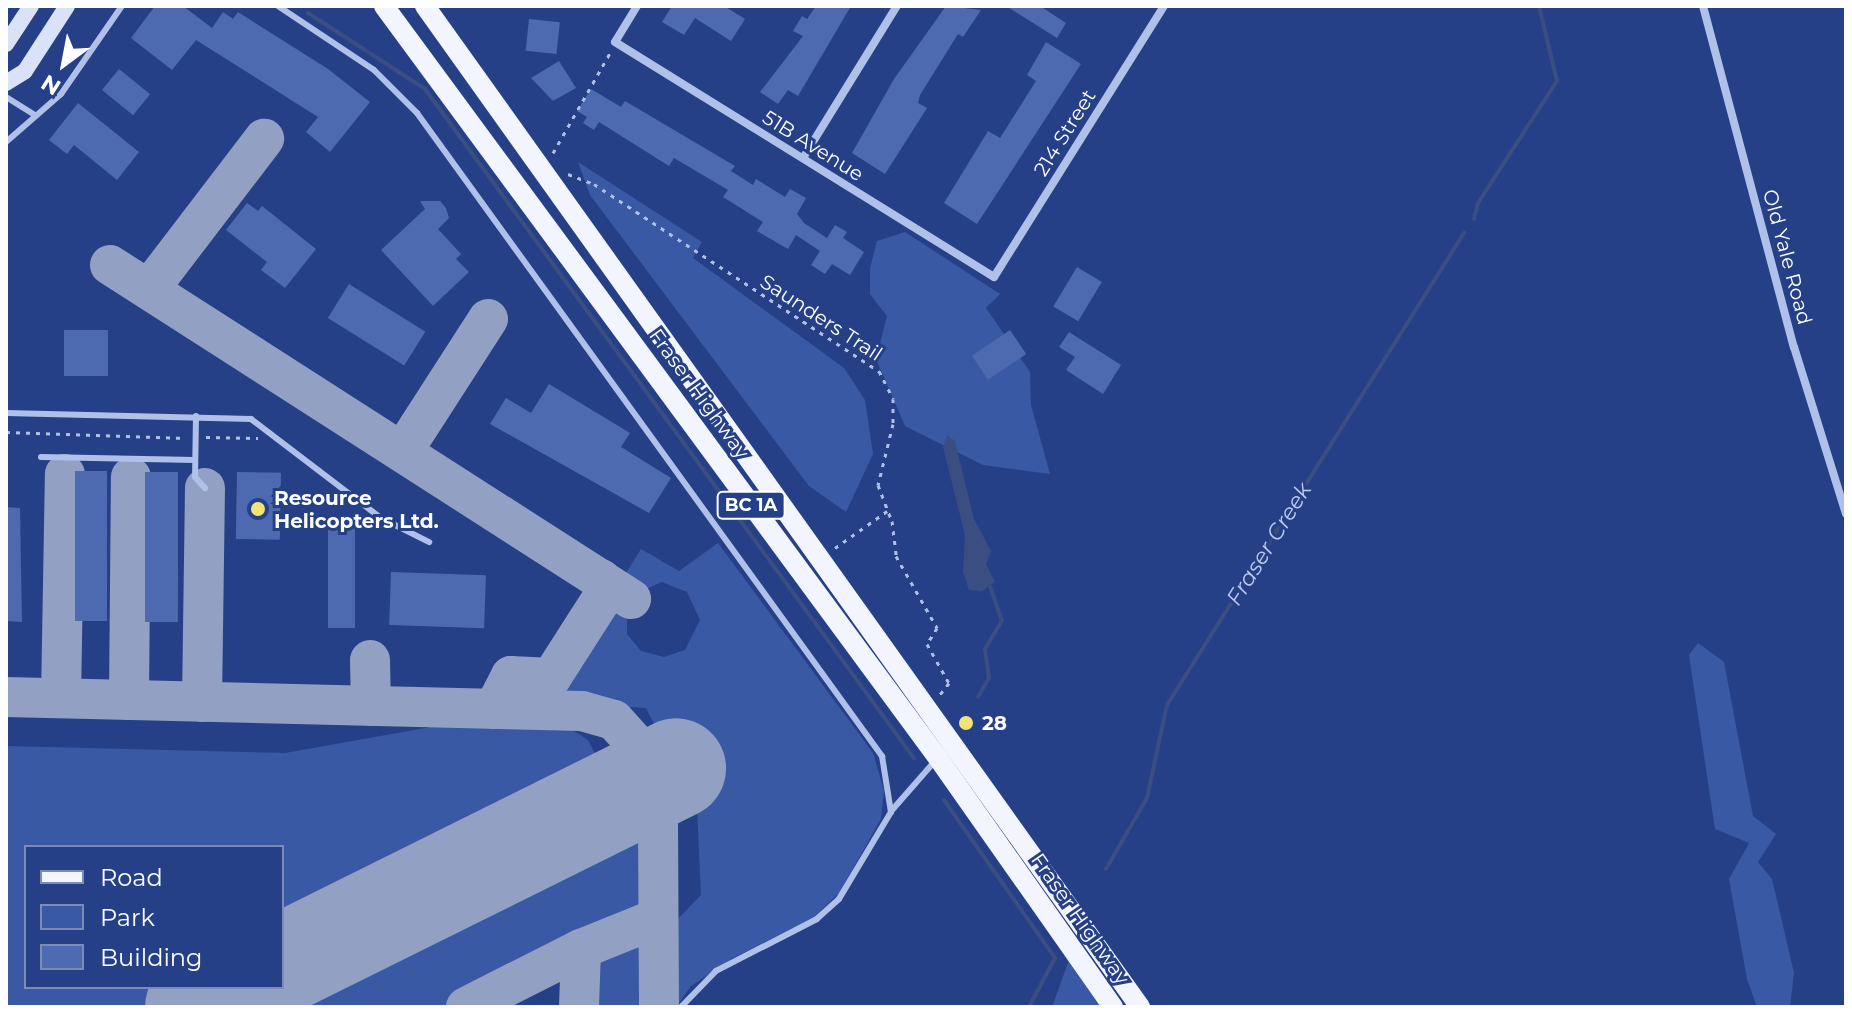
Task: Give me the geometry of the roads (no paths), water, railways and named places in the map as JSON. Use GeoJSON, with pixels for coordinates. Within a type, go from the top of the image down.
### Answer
{"type":"FeatureCollection","features":[{"type":"Feature","properties":{"kind":"main road"},"geometry":{"type":"LineString","coordinates":[[6,44],[31,6]]}},
{"type":"Feature","properties":{"kind":"main road"},"geometry":{"type":"LineString","coordinates":[[6,83],[25,71],[67,6]]}},
{"type":"Feature","properties":{"kind":"main road","name":"Fraser Highway"},"geometry":{"type":"LineString","coordinates":[[384,6],[938,758],[1113,1007]]}},
{"type":"Feature","properties":{"kind":"main road","name":"Fraser Highway"},"geometry":{"type":"LineString","coordinates":[[425,6],[1140,1007]]}},
{"type":"Feature","properties":{"kind":"street","name":"51B Avenue"},"geometry":{"type":"LineString","coordinates":[[637,6],[615,42],[994,277]]}},
{"type":"Feature","properties":{"kind":"street"},"geometry":{"type":"LineString","coordinates":[[803,158],[897,6]]}},
{"type":"Feature","properties":{"kind":"street","name":"214 Street"},"geometry":{"type":"LineString","coordinates":[[994,277],[1164,6]]}},
{"type":"Feature","properties":{"kind":"street","name":"Old Yale Road"},"geometry":{"type":"LineString","coordinates":[[1703,6],[1794,347],[1846,514]]}},
{"type":"Feature","properties":{"kind":"lane"},"geometry":{"type":"LineString","coordinates":[[6,142],[61,94],[122,6]]}},
{"type":"Feature","properties":{"kind":"lane"},"geometry":{"type":"LineString","coordinates":[[278,6],[374,70],[417,113],[879,749],[891,812]]}},
{"type":"Feature","properties":{"kind":"lane"},"geometry":{"type":"LineString","coordinates":[[6,97],[35,115]]}},
{"type":"Feature","properties":{"kind":"lane"},"geometry":{"type":"LineString","coordinates":[[6,413],[251,419],[381,518],[429,542]]}},
{"type":"Feature","properties":{"kind":"lane"},"geometry":{"type":"LineString","coordinates":[[196,416],[195,477],[205,488]]}},
{"type":"Feature","properties":{"kind":"lane"},"geometry":{"type":"LineString","coordinates":[[41,457],[195,460]]}},
{"type":"Feature","properties":{"kind":"lane"},"geometry":{"type":"LineString","coordinates":[[681,1007],[716,971],[829,910],[891,812],[938,758]]}},
{"type":"Feature","properties":{"kind":"waterway","name":"Fraser Creek"},"geometry":{"type":"LineString","coordinates":[[1474,219],[1478,203],[1557,81],[1539,6]]}},
{"type":"Feature","properties":{"kind":"waterway"},"geometry":{"type":"LineString","coordinates":[[308,13],[425,89],[914,758]]}},
{"type":"Feature","properties":{"kind":"waterway","name":"Fraser Creek"},"geometry":{"type":"LineString","coordinates":[[1106,869],[1147,798],[1167,705],[1464,233]]}},
{"type":"Feature","properties":{"kind":"waterway"},"geometry":{"type":"LineString","coordinates":[[978,697],[989,678],[985,649],[1002,621],[990,586]]}},
{"type":"Feature","properties":{"kind":"waterway"},"geometry":{"type":"LineString","coordinates":[[944,800],[1055,958],[1029,1007]]}},
{"type":"Feature","properties":{"kind":"place","name":"Resource Helicopters Ltd."},"geometry":{"type":"Point","coordinates":[258,509]}},
{"type":"Feature","properties":{"kind":"place","name":"28"},"geometry":{"type":"Point","coordinates":[966,723]}}]}
